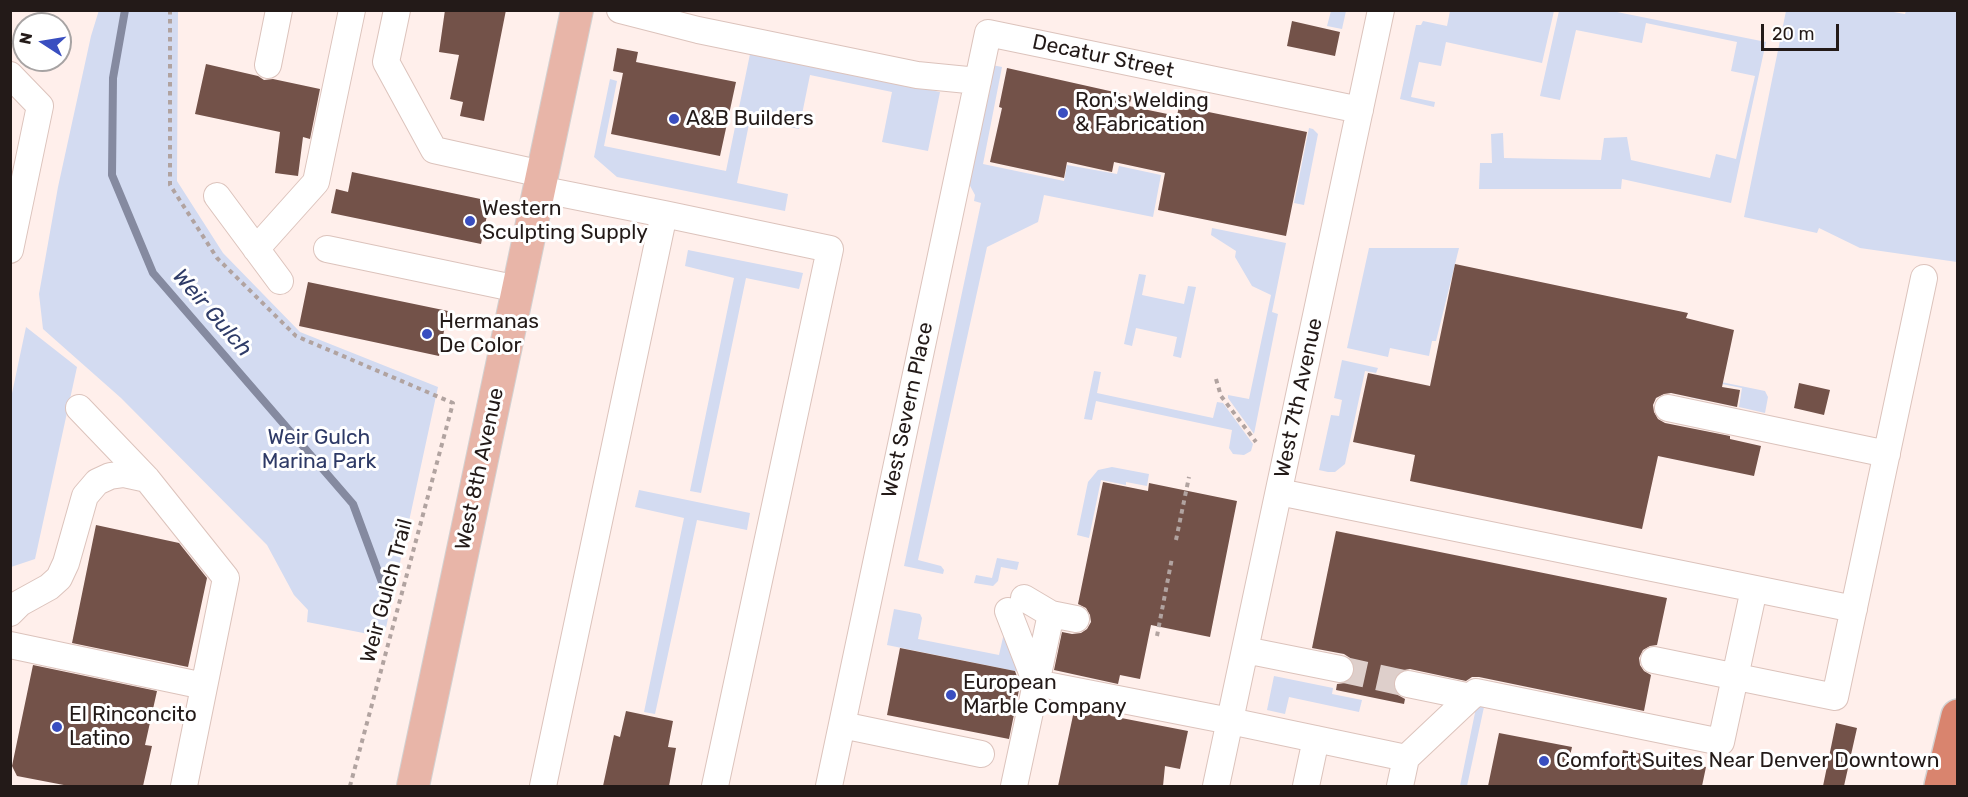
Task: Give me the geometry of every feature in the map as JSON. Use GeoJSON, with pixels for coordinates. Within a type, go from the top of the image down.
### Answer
{"type":"FeatureCollection","features":[{"type":"Feature","properties":{"kind":"highway"},"geometry":{"type":"LineString","coordinates":[[1941,786],[1958,716]]}},
{"type":"Feature","properties":{"kind":"main road","name":"West 8th Avenue"},"geometry":{"type":"LineString","coordinates":[[413,786],[577,10]]}},
{"type":"Feature","properties":{"kind":"street"},"geometry":{"type":"LineString","coordinates":[[268,65],[279,10]]}},
{"type":"Feature","properties":{"kind":"street"},"geometry":{"type":"LineString","coordinates":[[256,249],[316,182],[352,10]]}},
{"type":"Feature","properties":{"kind":"street"},"geometry":{"type":"LineString","coordinates":[[397,10],[386,62],[434,150],[664,214],[830,249],[715,786]]}},
{"type":"Feature","properties":{"kind":"street"},"geometry":{"type":"LineString","coordinates":[[620,10],[698,30],[917,75],[978,81]]}},
{"type":"Feature","properties":{"kind":"street","name":"West 7th Avenue"},"geometry":{"type":"LineString","coordinates":[[1216,786],[1381,10]]}},
{"type":"Feature","properties":{"kind":"street","name":"West Severn Place"},"geometry":{"type":"LineString","coordinates":[[829,786],[988,33]]}},
{"type":"Feature","properties":{"kind":"street","name":"Decatur Street"},"geometry":{"type":"LineString","coordinates":[[988,33],[1360,110]]}},
{"type":"Feature","properties":{"kind":"street"},"geometry":{"type":"LineString","coordinates":[[10,75],[40,105],[10,250]]}},
{"type":"Feature","properties":{"kind":"street"},"geometry":{"type":"LineString","coordinates":[[217,196],[280,281]]}},
{"type":"Feature","properties":{"kind":"street"},"geometry":{"type":"LineString","coordinates":[[543,786],[664,214]]}},
{"type":"Feature","properties":{"kind":"street"},"geometry":{"type":"LineString","coordinates":[[327,249],[518,289]]}},
{"type":"Feature","properties":{"kind":"street"},"geometry":{"type":"LineString","coordinates":[[1654,660],[1835,697],[1924,278]]}},
{"type":"Feature","properties":{"kind":"street"},"geometry":{"type":"LineString","coordinates":[[79,408],[147,479],[226,578],[184,786]]}},
{"type":"Feature","properties":{"kind":"street"},"geometry":{"type":"LineString","coordinates":[[1668,408],[1887,454]]}},
{"type":"Feature","properties":{"kind":"street"},"geometry":{"type":"LineString","coordinates":[[10,613],[20,603],[49,587],[59,578],[66,563],[85,496],[97,482],[110,476],[124,474],[147,479]]}},
{"type":"Feature","properties":{"kind":"street"},"geometry":{"type":"LineString","coordinates":[[1279,492],[1854,609]]}},
{"type":"Feature","properties":{"kind":"street"},"geometry":{"type":"LineString","coordinates":[[1400,786],[1406,758],[1476,692],[1721,742],[1754,589]]}},
{"type":"Feature","properties":{"kind":"street"},"geometry":{"type":"LineString","coordinates":[[1036,682],[1016,604],[1076,619]]}},
{"type":"Feature","properties":{"kind":"street"},"geometry":{"type":"LineString","coordinates":[[1014,786],[1051,614]]}},
{"type":"Feature","properties":{"kind":"street"},"geometry":{"type":"LineString","coordinates":[[10,645],[204,686]]}},
{"type":"Feature","properties":{"kind":"street"},"geometry":{"type":"LineString","coordinates":[[1245,650],[1340,669]]}},
{"type":"Feature","properties":{"kind":"street"},"geometry":{"type":"LineString","coordinates":[[1036,682],[1406,758]]}},
{"type":"Feature","properties":{"kind":"street"},"geometry":{"type":"LineString","coordinates":[[1408,684],[1471,697]]}},
{"type":"Feature","properties":{"kind":"street"},"geometry":{"type":"LineString","coordinates":[[842,725],[981,754]]}},
{"type":"Feature","properties":{"kind":"street"},"geometry":{"type":"LineString","coordinates":[[1306,786],[1316,739]]}},
{"type":"Feature","properties":{"kind":"path"},"geometry":{"type":"LineString","coordinates":[[1216,379],[1221,396],[1256,442]]}},
{"type":"Feature","properties":{"kind":"path","name":"Weir Gulch Trail"},"geometry":{"type":"LineString","coordinates":[[350,786],[453,403]]}},
{"type":"Feature","properties":{"kind":"path"},"geometry":{"type":"LineString","coordinates":[[1176,540],[1189,477]]}},
{"type":"Feature","properties":{"kind":"path"},"geometry":{"type":"LineString","coordinates":[[1157,636],[1172,558]]}},
{"type":"Feature","properties":{"kind":"green space","name":"Weir Gulch Marina Park"},"geometry":{"type":"Polygon","coordinates":[[[99,10],[178,11],[177,181],[223,253],[300,332],[438,387],[384,637],[307,622],[308,610],[294,595],[267,545],[121,398],[43,329],[39,294],[58,187],[91,36],[99,10]]]}},
{"type":"Feature","properties":{"kind":"green space"},"geometry":{"type":"Polygon","coordinates":[[[1331,11],[1346,11],[1342,29],[1327,26],[1331,11]]]}},
{"type":"Feature","properties":{"kind":"green space"},"geometry":{"type":"Polygon","coordinates":[[[1450,11],[1554,11],[1542,63],[1446,42],[1441,66],[1419,62],[1411,97],[1435,102],[1434,107],[1400,99],[1416,25],[1421,25],[1423,21],[1447,26],[1450,11]]]}},
{"type":"Feature","properties":{"kind":"green space"},"geometry":{"type":"Polygon","coordinates":[[[1559,11],[1612,11],[1766,42],[1731,203],[1622,179],[1621,189],[1479,189],[1480,163],[1492,163],[1491,134],[1503,133],[1504,158],[1601,160],[1604,138],[1627,137],[1631,160],[1710,178],[1716,154],[1736,159],[1755,76],[1731,71],[1737,42],[1646,23],[1642,43],[1576,30],[1560,100],[1540,96],[1559,11]]]}},
{"type":"Feature","properties":{"kind":"green space"},"geometry":{"type":"Polygon","coordinates":[[[1786,11],[1888,11],[1905,14],[1906,11],[1957,11],[1957,262],[1860,248],[1819,228],[1817,233],[1744,217],[1786,11]]]}},
{"type":"Feature","properties":{"kind":"green space"},"geometry":{"type":"Polygon","coordinates":[[[750,54],[940,92],[928,151],[882,142],[892,92],[810,75],[799,129],[750,119],[737,183],[788,194],[785,211],[617,177],[594,157],[610,79],[617,81],[604,146],[726,171],[750,54]]]}},
{"type":"Feature","properties":{"kind":"green space"},"geometry":{"type":"Polygon","coordinates":[[[992,65],[1002,67],[983,164],[1064,181],[1067,165],[1117,174],[1119,166],[1161,175],[1153,217],[1044,195],[1038,222],[987,247],[918,560],[941,566],[944,570],[943,574],[904,566],[981,203],[974,201],[975,195],[968,182],[992,65]]]}},
{"type":"Feature","properties":{"kind":"green space"},"geometry":{"type":"Polygon","coordinates":[[[1309,128],[1318,134],[1304,205],[1294,203],[1309,128]]]}},
{"type":"Feature","properties":{"kind":"green space"},"geometry":{"type":"Polygon","coordinates":[[[1212,228],[1286,243],[1272,312],[1278,314],[1254,434],[1228,395],[1249,399],[1271,295],[1252,286],[1235,257],[1236,251],[1211,235],[1212,228]]]}},
{"type":"Feature","properties":{"kind":"green space"},"geometry":{"type":"Polygon","coordinates":[[[1369,248],[1459,248],[1436,341],[1432,341],[1429,356],[1390,348],[1388,357],[1347,348],[1369,248]]]}},
{"type":"Feature","properties":{"kind":"green space"},"geometry":{"type":"Polygon","coordinates":[[[688,250],[803,273],[799,289],[746,278],[701,493],[690,491],[734,278],[685,266],[688,250]]]}},
{"type":"Feature","properties":{"kind":"green space"},"geometry":{"type":"Polygon","coordinates":[[[1139,274],[1146,275],[1142,295],[1184,304],[1188,286],[1196,287],[1181,358],[1173,356],[1177,337],[1136,328],[1132,346],[1124,344],[1139,274]]]}},
{"type":"Feature","properties":{"kind":"green space"},"geometry":{"type":"Polygon","coordinates":[[[26,327],[77,367],[35,559],[11,567],[11,398],[26,327]]]}},
{"type":"Feature","properties":{"kind":"green space"},"geometry":{"type":"Polygon","coordinates":[[[1342,360],[1378,368],[1376,373],[1365,371],[1345,464],[1335,472],[1328,472],[1319,470],[1331,415],[1339,416],[1342,400],[1334,398],[1342,360]]]}},
{"type":"Feature","properties":{"kind":"green space"},"geometry":{"type":"Polygon","coordinates":[[[1094,371],[1101,372],[1097,393],[1213,418],[1217,402],[1223,403],[1253,444],[1251,451],[1244,455],[1233,454],[1229,448],[1232,430],[1096,401],[1092,420],[1084,419],[1094,371]]]}},
{"type":"Feature","properties":{"kind":"green space"},"geometry":{"type":"Polygon","coordinates":[[[1682,374],[1765,391],[1768,397],[1765,413],[1739,407],[1742,388],[1707,381],[1703,400],[1690,397],[1680,383],[1682,374]]]}},
{"type":"Feature","properties":{"kind":"green space"},"geometry":{"type":"Polygon","coordinates":[[[1112,467],[1149,474],[1147,486],[1101,480],[1089,538],[1077,535],[1088,482],[1098,470],[1112,467]]]}},
{"type":"Feature","properties":{"kind":"green space"},"geometry":{"type":"Polygon","coordinates":[[[639,490],[750,513],[747,530],[697,520],[655,714],[644,712],[684,518],[635,507],[639,490]]]}},
{"type":"Feature","properties":{"kind":"green space"},"geometry":{"type":"Polygon","coordinates":[[[997,558],[1019,562],[1017,570],[1001,567],[998,581],[993,586],[974,583],[976,575],[992,578],[997,558]]]}},
{"type":"Feature","properties":{"kind":"green space"},"geometry":{"type":"Polygon","coordinates":[[[894,609],[920,614],[922,618],[918,639],[999,655],[1004,633],[1020,672],[887,645],[894,609]]]}},
{"type":"Feature","properties":{"kind":"green space"},"geometry":{"type":"Polygon","coordinates":[[[1274,676],[1333,688],[1332,694],[1362,700],[1359,712],[1289,697],[1285,714],[1267,710],[1274,676]]]}},
{"type":"Feature","properties":{"kind":"green space"},"geometry":{"type":"Polygon","coordinates":[[[1478,698],[1484,707],[1467,786],[1460,786],[1478,698]]]}},
{"type":"Feature","properties":{"kind":"building"},"geometry":{"type":"Polygon","coordinates":[[[445,10],[506,10],[484,121],[460,116],[463,102],[450,99],[459,55],[439,52],[445,10]]]}},
{"type":"Feature","properties":{"kind":"building"},"geometry":{"type":"Polygon","coordinates":[[[1292,21],[1340,32],[1335,56],[1287,46],[1292,21]]]}},
{"type":"Feature","properties":{"kind":"building"},"geometry":{"type":"Polygon","coordinates":[[[617,48],[638,52],[636,62],[736,82],[720,156],[611,134],[623,73],[613,71],[617,48]]]}},
{"type":"Feature","properties":{"kind":"building"},"geometry":{"type":"Polygon","coordinates":[[[206,64],[258,76],[264,80],[273,79],[320,89],[310,139],[303,137],[298,176],[275,173],[280,132],[195,114],[206,64]]]}},
{"type":"Feature","properties":{"kind":"building"},"geometry":{"type":"Polygon","coordinates":[[[1007,68],[1132,96],[1129,106],[1177,116],[1179,106],[1307,132],[1286,236],[1158,210],[1165,173],[1114,162],[1112,172],[1067,162],[1064,178],[990,162],[1002,108],[999,107],[1007,68]]]}},
{"type":"Feature","properties":{"kind":"building"},"geometry":{"type":"Polygon","coordinates":[[[352,172],[490,201],[481,244],[331,213],[336,189],[348,192],[352,172]]]}},
{"type":"Feature","properties":{"kind":"building"},"geometry":{"type":"Polygon","coordinates":[[[1455,264],[1688,313],[1686,318],[1734,330],[1722,387],[1740,390],[1737,407],[1671,393],[1656,398],[1653,405],[1658,419],[1665,423],[1730,436],[1730,439],[1761,446],[1754,476],[1658,456],[1642,529],[1410,481],[1415,455],[1353,442],[1368,373],[1430,386],[1455,264]]]}},
{"type":"Feature","properties":{"kind":"building"},"geometry":{"type":"Polygon","coordinates":[[[308,282],[448,311],[439,356],[299,326],[308,282]]]}},
{"type":"Feature","properties":{"kind":"building"},"geometry":{"type":"Polygon","coordinates":[[[1799,383],[1830,390],[1824,415],[1794,408],[1799,383]]]}},
{"type":"Feature","properties":{"kind":"building"},"geometry":{"type":"Polygon","coordinates":[[[1103,482],[1148,491],[1149,483],[1237,501],[1210,637],[1151,625],[1140,679],[1120,675],[1118,684],[1054,670],[1062,632],[1081,633],[1091,622],[1086,608],[1078,604],[1103,482]]]}},
{"type":"Feature","properties":{"kind":"building"},"geometry":{"type":"Polygon","coordinates":[[[96,525],[179,543],[207,578],[188,667],[72,643],[96,525]]]}},
{"type":"Feature","properties":{"kind":"building"},"geometry":{"type":"Polygon","coordinates":[[[1336,531],[1667,598],[1657,645],[1643,650],[1639,658],[1644,671],[1651,675],[1644,711],[1479,677],[1472,677],[1466,681],[1410,669],[1397,674],[1393,682],[1398,695],[1405,699],[1404,704],[1336,690],[1337,684],[1345,683],[1352,678],[1355,671],[1354,664],[1344,654],[1312,648],[1336,531]]]}},
{"type":"Feature","properties":{"kind":"building"},"geometry":{"type":"Polygon","coordinates":[[[900,648],[1015,671],[1020,685],[1009,739],[887,715],[900,648]]]}},
{"type":"Feature","properties":{"kind":"building"},"geometry":{"type":"Polygon","coordinates":[[[33,665],[157,691],[145,745],[152,746],[143,786],[69,786],[17,776],[12,766],[33,665]]]}},
{"type":"Feature","properties":{"kind":"building"},"geometry":{"type":"Polygon","coordinates":[[[1075,706],[1112,713],[1111,716],[1188,731],[1180,769],[1165,766],[1163,786],[1058,786],[1075,706]]]}},
{"type":"Feature","properties":{"kind":"building"},"geometry":{"type":"Polygon","coordinates":[[[626,711],[673,721],[668,747],[676,748],[669,786],[603,786],[614,735],[620,737],[626,711]]]}},
{"type":"Feature","properties":{"kind":"building"},"geometry":{"type":"Polygon","coordinates":[[[1836,723],[1857,728],[1844,786],[1823,786],[1836,723]]]}},
{"type":"Feature","properties":{"kind":"building","name":"Comfort Suites Near Denver Downtown"},"geometry":{"type":"Polygon","coordinates":[[[1499,733],[1572,747],[1570,756],[1620,766],[1623,750],[1706,767],[1702,786],[1488,786],[1499,733]]]}},
{"type":"Feature","properties":{"kind":"waterway","name":"Weir Gulch"},"geometry":{"type":"LineString","coordinates":[[125,10],[113,78],[112,175],[153,273],[353,504],[389,601]]}},
{"type":"Feature","properties":{"kind":"tunnel"},"geometry":{"type":"LineString","coordinates":[[1340,669],[1408,684]]}},
{"type":"Feature","properties":{"kind":"place","name":"Ron's Welding & Fabrication"},"geometry":{"type":"Point","coordinates":[1063,113]}},
{"type":"Feature","properties":{"kind":"place","name":"A&B Builders"},"geometry":{"type":"Point","coordinates":[674,119]}},
{"type":"Feature","properties":{"kind":"place","name":"Western Sculpting Supply"},"geometry":{"type":"Point","coordinates":[470,221]}},
{"type":"Feature","properties":{"kind":"place","name":"Hermanas De Color"},"geometry":{"type":"Point","coordinates":[427,334]}},
{"type":"Feature","properties":{"kind":"place","name":"European Marble Company"},"geometry":{"type":"Point","coordinates":[951,695]}},
{"type":"Feature","properties":{"kind":"place","name":"El Rinconcito Latino"},"geometry":{"type":"Point","coordinates":[57,727]}},
{"type":"Feature","properties":{"kind":"place","name":"Comfort Suites Near Denver Downtown"},"geometry":{"type":"Point","coordinates":[1544,761]}}]}
